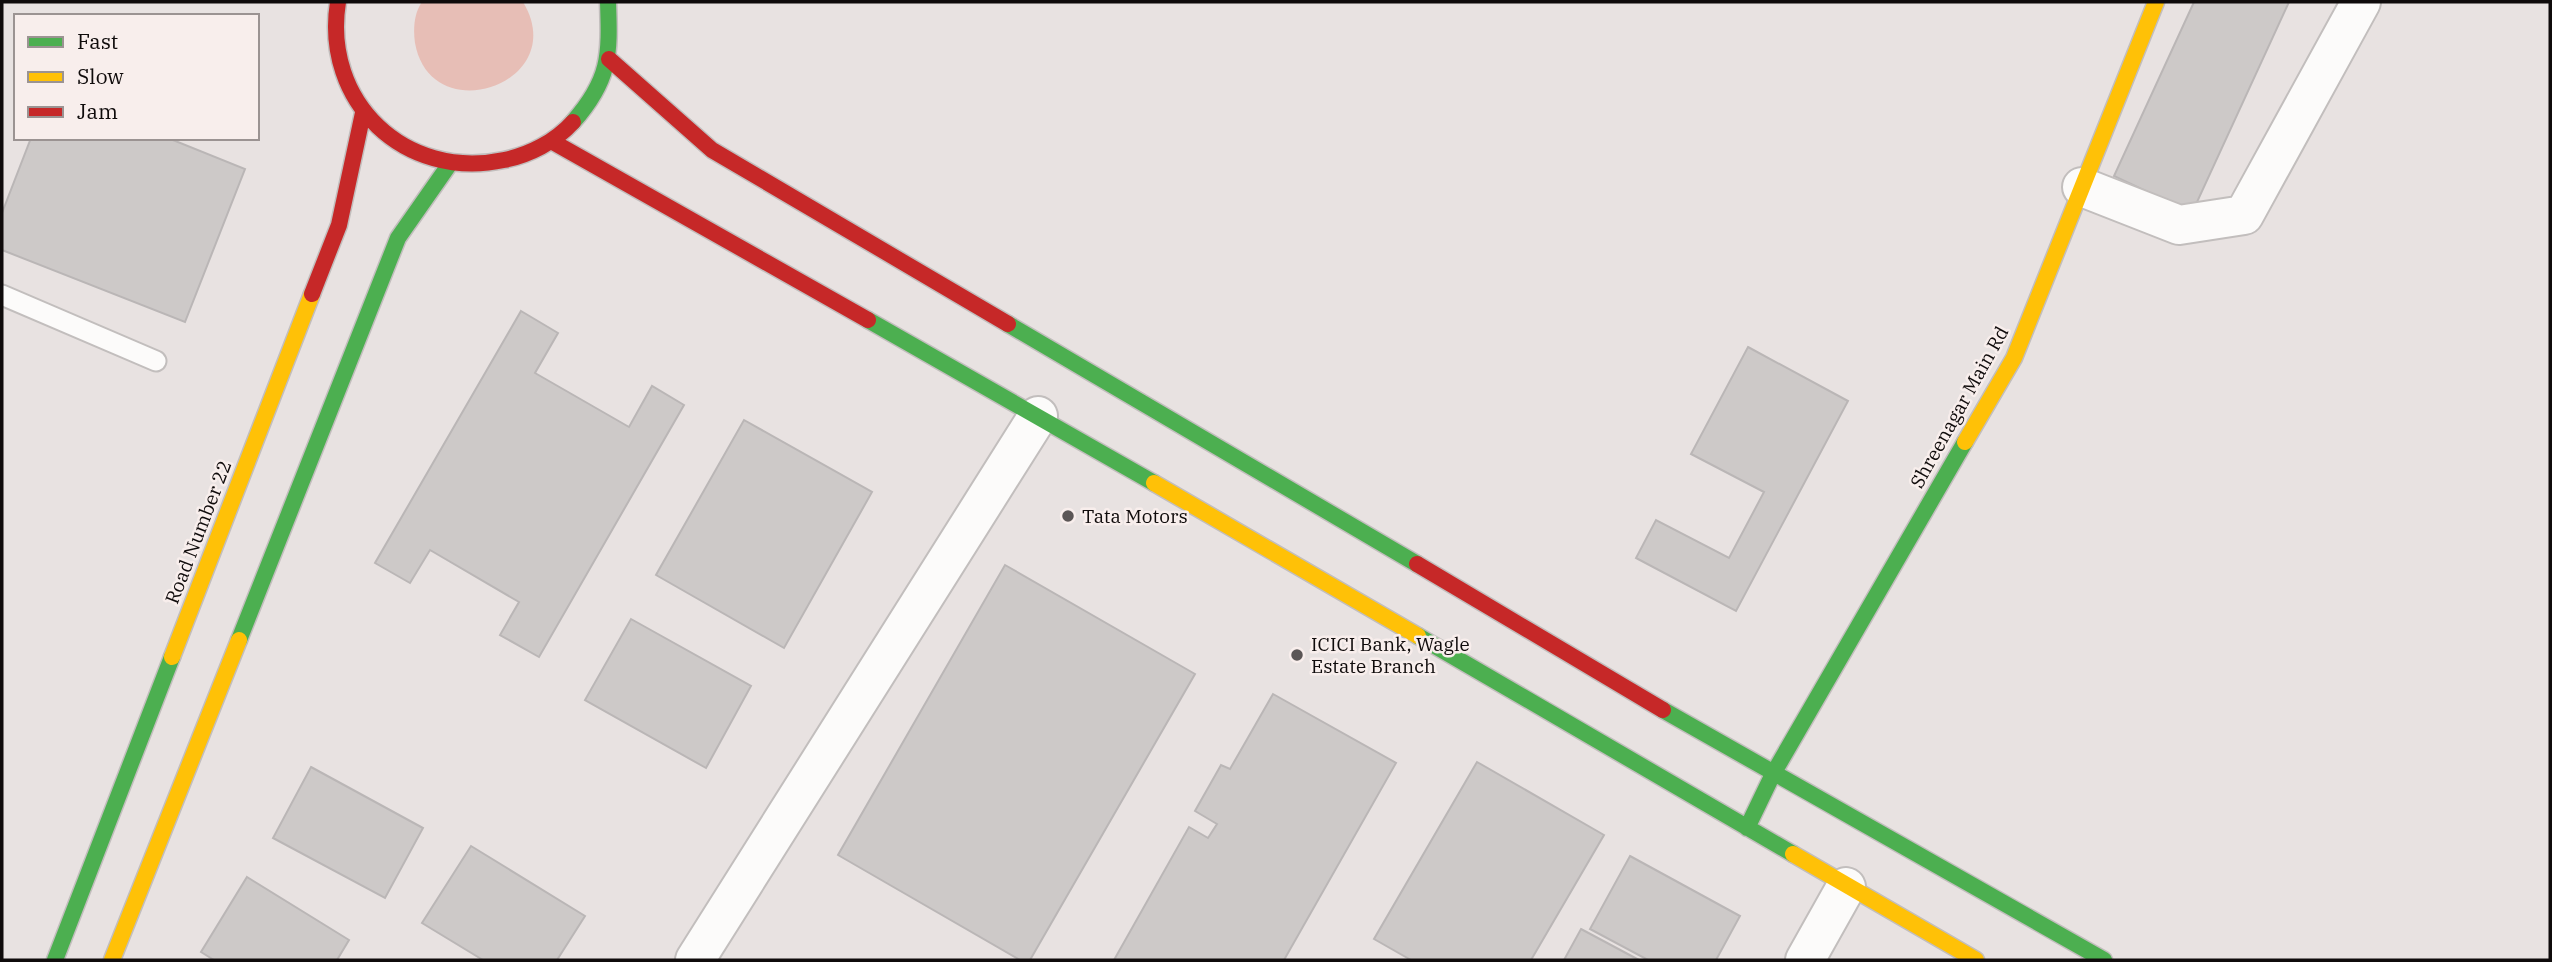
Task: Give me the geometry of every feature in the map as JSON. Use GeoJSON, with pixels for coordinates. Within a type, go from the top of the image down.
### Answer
{"type":"FeatureCollection","features":[{"type":"Feature","properties":{"kind":"street"},"geometry":{"type":"LineString","coordinates":[[338,2],[329,17],[336,52],[346,84],[363,113],[387,137],[416,155],[449,165],[485,167],[520,159],[553,142],[579,120],[597,92],[609,59],[612,19],[608,2]]}},
{"type":"Feature","properties":{"kind":"street","name":"Shreenagar Main Rd"},"geometry":{"type":"LineString","coordinates":[[1746,828],[1773,774],[2014,358],[2156,2]]}},
{"type":"Feature","properties":{"kind":"street"},"geometry":{"type":"LineString","coordinates":[[2082,187],[2179,225],[2244,215],[2361,2]]}},
{"type":"Feature","properties":{"kind":"street"},"geometry":{"type":"LineString","coordinates":[[609,59],[712,150],[1773,774],[2104,960]]}},
{"type":"Feature","properties":{"kind":"street","name":"Road Number 22"},"geometry":{"type":"LineString","coordinates":[[55,960],[339,225],[363,113]]}},
{"type":"Feature","properties":{"kind":"street"},"geometry":{"type":"LineString","coordinates":[[553,142],[1038,416],[1976,960]]}},
{"type":"Feature","properties":{"kind":"street"},"geometry":{"type":"LineString","coordinates":[[112,960],[398,238],[449,165]]}},
{"type":"Feature","properties":{"kind":"street"},"geometry":{"type":"LineString","coordinates":[[710,955],[1038,416]]}},
{"type":"Feature","properties":{"kind":"street"},"geometry":{"type":"LineString","coordinates":[[1805,960],[1846,887]]}},
{"type":"Feature","properties":{"kind":"lane"},"geometry":{"type":"LineString","coordinates":[[2,295],[156,361]]}},
{"type":"Feature","properties":{"kind":"shaded area"},"geometry":{"type":"Polygon","coordinates":[[[422,2],[523,2],[533,31],[529,55],[515,74],[493,86],[469,90],[446,86],[426,70],[415,43],[415,21],[422,2]]]}},
{"type":"Feature","properties":{"kind":"building"},"geometry":{"type":"Polygon","coordinates":[[[2194,2],[2289,2],[2192,213],[2114,176],[2194,2]]]}},
{"type":"Feature","properties":{"kind":"building"},"geometry":{"type":"Polygon","coordinates":[[[30,140],[173,140],[245,169],[185,322],[2,250],[2,213],[30,140]]]}},
{"type":"Feature","properties":{"kind":"building"},"geometry":{"type":"Polygon","coordinates":[[[521,311],[558,333],[535,373],[629,427],[652,386],[684,405],[539,657],[500,635],[519,602],[430,550],[410,583],[375,563],[521,311]]]}},
{"type":"Feature","properties":{"kind":"building"},"geometry":{"type":"Polygon","coordinates":[[[1748,347],[1848,401],[1736,611],[1636,558],[1656,520],[1729,558],[1764,492],[1691,454],[1748,347]]]}},
{"type":"Feature","properties":{"kind":"building"},"geometry":{"type":"Polygon","coordinates":[[[744,420],[872,492],[784,648],[656,575],[744,420]]]}},
{"type":"Feature","properties":{"kind":"building"},"geometry":{"type":"Polygon","coordinates":[[[1005,565],[1195,674],[1030,960],[1020,960],[838,855],[1005,565]]]}},
{"type":"Feature","properties":{"kind":"building"},"geometry":{"type":"Polygon","coordinates":[[[631,619],[751,686],[706,768],[585,700],[631,619]]]}},
{"type":"Feature","properties":{"kind":"building"},"geometry":{"type":"Polygon","coordinates":[[[1273,694],[1396,763],[1284,960],[1114,960],[1189,827],[1208,838],[1217,824],[1195,811],[1221,765],[1230,769],[1273,694]]]}},
{"type":"Feature","properties":{"kind":"building"},"geometry":{"type":"Polygon","coordinates":[[[1477,762],[1604,835],[1531,960],[1411,960],[1374,939],[1477,762]]]}},
{"type":"Feature","properties":{"kind":"building"},"geometry":{"type":"Polygon","coordinates":[[[311,767],[423,828],[385,898],[273,838],[311,767]]]}},
{"type":"Feature","properties":{"kind":"building"},"geometry":{"type":"Polygon","coordinates":[[[471,846],[585,916],[557,960],[483,960],[422,923],[471,846]]]}},
{"type":"Feature","properties":{"kind":"building"},"geometry":{"type":"Polygon","coordinates":[[[1630,856],[1740,916],[1716,960],[1648,960],[1590,929],[1630,856]]]}},
{"type":"Feature","properties":{"kind":"building"},"geometry":{"type":"Polygon","coordinates":[[[247,877],[349,940],[337,960],[214,960],[201,952],[247,877]]]}},
{"type":"Feature","properties":{"kind":"building"},"geometry":{"type":"Polygon","coordinates":[[[1581,929],[1639,960],[1564,960],[1581,929]]]}},
{"type":"Feature","properties":{"kind":"traffic: fast"},"geometry":{"type":"LineString","coordinates":[[573,122],[601,80],[608,53],[608,2]]}},
{"type":"Feature","properties":{"kind":"traffic: fast"},"geometry":{"type":"LineString","coordinates":[[239,640],[398,238],[449,165]]}},
{"type":"Feature","properties":{"kind":"traffic: fast"},"geometry":{"type":"LineString","coordinates":[[868,320],[1154,483]]}},
{"type":"Feature","properties":{"kind":"traffic: fast"},"geometry":{"type":"LineString","coordinates":[[1008,324],[1417,564]]}},
{"type":"Feature","properties":{"kind":"traffic: fast"},"geometry":{"type":"LineString","coordinates":[[1747,828],[1773,774],[1965,442]]}},
{"type":"Feature","properties":{"kind":"traffic: fast"},"geometry":{"type":"LineString","coordinates":[[1418,636],[1793,854]]}},
{"type":"Feature","properties":{"kind":"traffic: fast"},"geometry":{"type":"LineString","coordinates":[[55,960],[172,657]]}},
{"type":"Feature","properties":{"kind":"traffic: fast"},"geometry":{"type":"LineString","coordinates":[[1663,710],[2104,960]]}},
{"type":"Feature","properties":{"kind":"traffic: slow"},"geometry":{"type":"LineString","coordinates":[[1965,442],[2014,358],[2156,2]]}},
{"type":"Feature","properties":{"kind":"traffic: slow"},"geometry":{"type":"LineString","coordinates":[[172,657],[312,294]]}},
{"type":"Feature","properties":{"kind":"traffic: slow"},"geometry":{"type":"LineString","coordinates":[[1154,483],[1418,636]]}},
{"type":"Feature","properties":{"kind":"traffic: slow"},"geometry":{"type":"LineString","coordinates":[[112,960],[239,640]]}},
{"type":"Feature","properties":{"kind":"traffic: slow"},"geometry":{"type":"LineString","coordinates":[[1793,854],[1976,960]]}},
{"type":"Feature","properties":{"kind":"traffic: jam"},"geometry":{"type":"LineString","coordinates":[[338,2],[336,38],[343,72],[357,101],[378,126],[404,146],[434,158],[468,163],[504,160],[541,147],[573,122]]}},
{"type":"Feature","properties":{"kind":"traffic: jam"},"geometry":{"type":"LineString","coordinates":[[609,59],[712,150],[1008,324]]}},
{"type":"Feature","properties":{"kind":"traffic: jam"},"geometry":{"type":"LineString","coordinates":[[312,294],[339,225],[363,113]]}},
{"type":"Feature","properties":{"kind":"traffic: jam"},"geometry":{"type":"LineString","coordinates":[[553,142],[868,320]]}},
{"type":"Feature","properties":{"kind":"traffic: jam"},"geometry":{"type":"LineString","coordinates":[[1417,564],[1663,710]]}},
{"type":"Feature","properties":{"kind":"place","name":"Tata Motors"},"geometry":{"type":"Point","coordinates":[1068,516]}},
{"type":"Feature","properties":{"kind":"place","name":"ICICI Bank, Wagle Estate Branch"},"geometry":{"type":"Point","coordinates":[1297,655]}}]}
